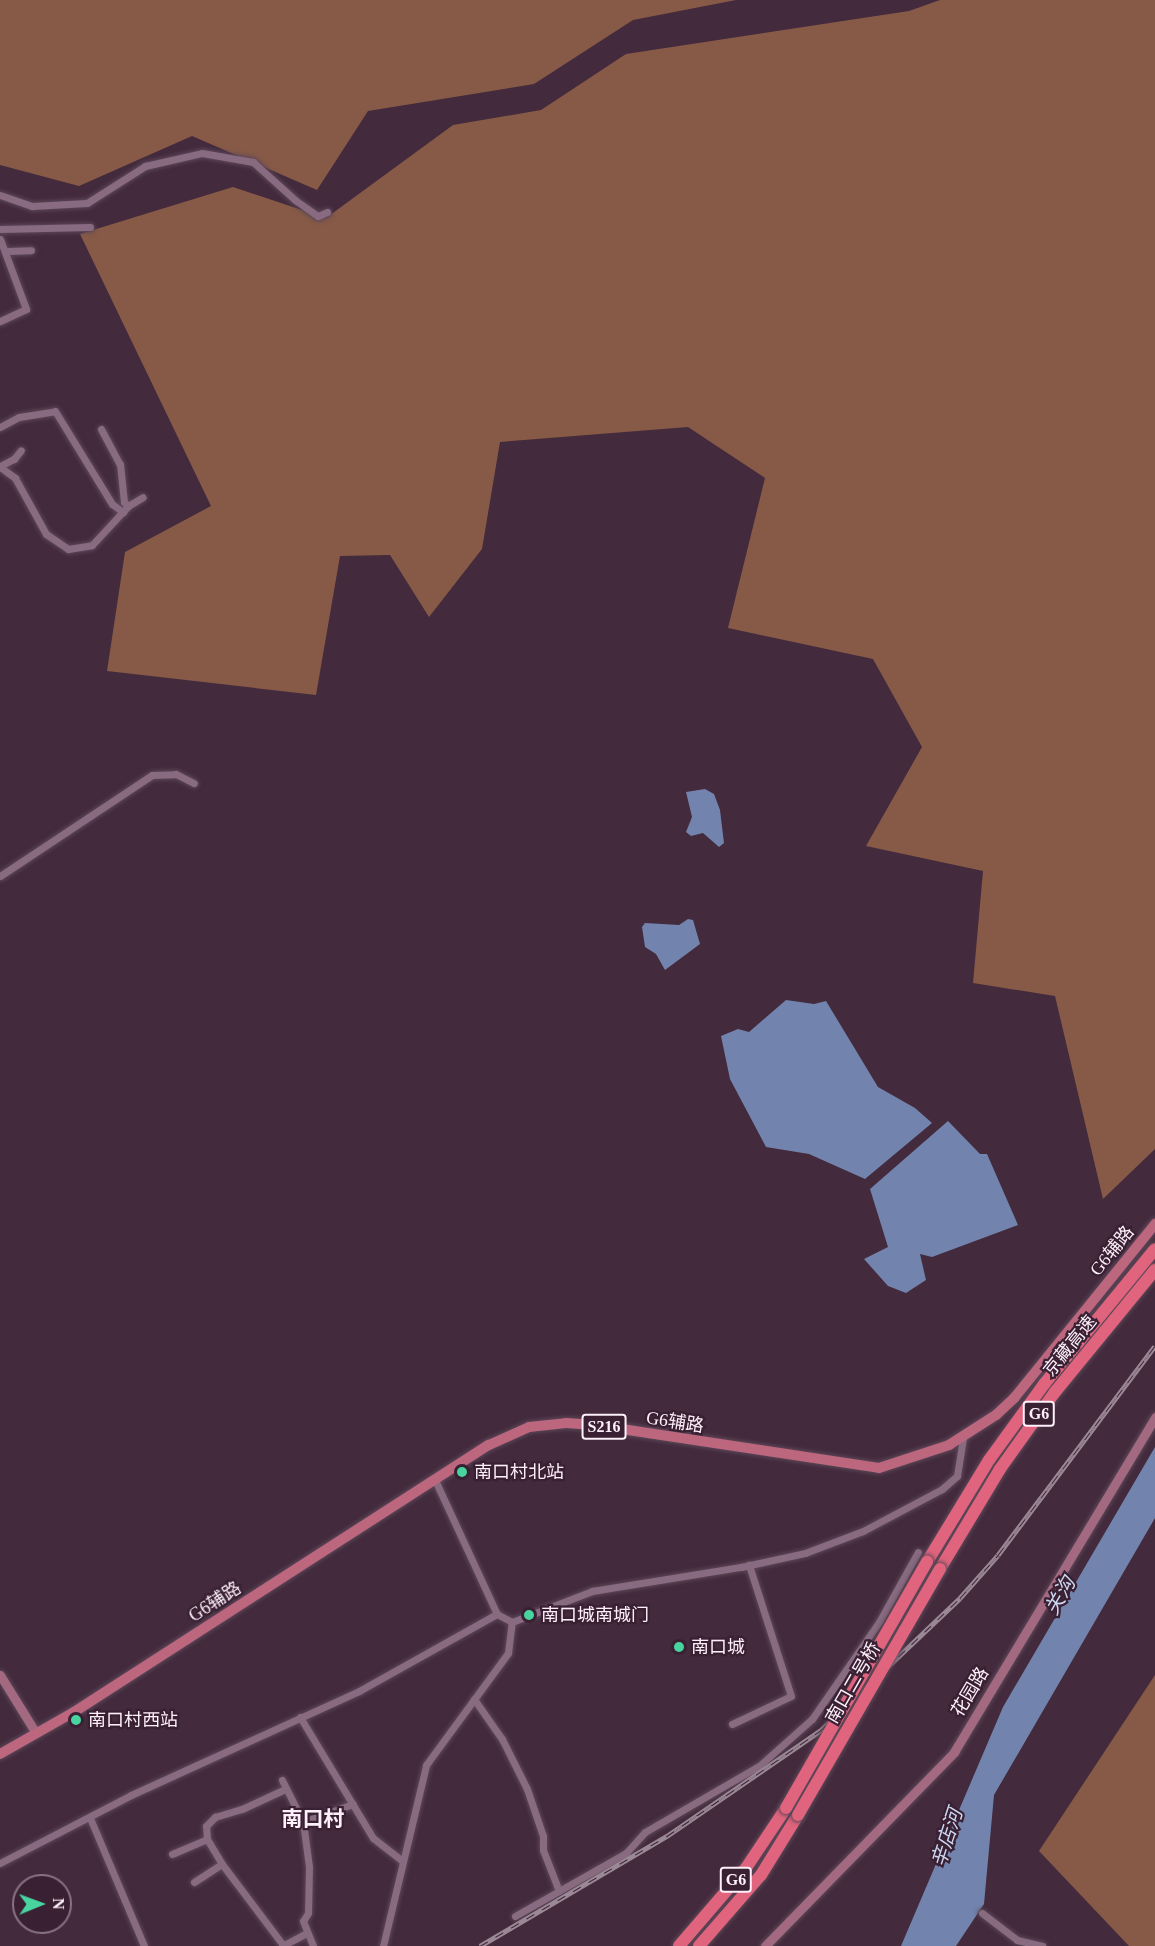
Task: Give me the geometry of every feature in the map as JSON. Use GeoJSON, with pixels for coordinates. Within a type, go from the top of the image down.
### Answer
{"type":"FeatureCollection","features":[{"type":"Feature","properties":{"kind":"highway","name":"南口二号桥"},"geometry":{"type":"LineString","coordinates":[[679,1946],[746,1868],[786,1808],[922,1557],[988,1460],[1045,1383],[1155,1249]]}},
{"type":"Feature","properties":{"kind":"highway","name":"京藏高速"},"geometry":{"type":"LineString","coordinates":[[940,1569],[999,1469],[1055,1392],[1155,1270]]}},
{"type":"Feature","properties":{"kind":"highway","name":"南口二号桥"},"geometry":{"type":"LineString","coordinates":[[699,1946],[761,1875],[940,1569]]}},
{"type":"Feature","properties":{"kind":"main road","name":"G6辅路"},"geometry":{"type":"LineString","coordinates":[[0,1754],[511,1434],[547,1423],[595,1425],[879,1468],[916,1459],[963,1437],[996,1415],[1015,1396],[1155,1224]]}},
{"type":"Feature","properties":{"kind":"street"},"geometry":{"type":"LineString","coordinates":[[0,195],[32,206],[87,203],[145,166],[202,153],[253,162],[295,200],[318,216],[327,212]]}},
{"type":"Feature","properties":{"kind":"street"},"geometry":{"type":"LineString","coordinates":[[0,229],[90,227]]}},
{"type":"Feature","properties":{"kind":"street"},"geometry":{"type":"LineString","coordinates":[[0,239],[8,251],[26,309],[0,321]]}},
{"type":"Feature","properties":{"kind":"street"},"geometry":{"type":"LineString","coordinates":[[8,251],[31,250]]}},
{"type":"Feature","properties":{"kind":"street"},"geometry":{"type":"LineString","coordinates":[[0,428],[19,417],[55,411],[112,504],[123,512]]}},
{"type":"Feature","properties":{"kind":"street"},"geometry":{"type":"LineString","coordinates":[[101,429],[120,464],[124,502],[128,506]]}},
{"type":"Feature","properties":{"kind":"street"},"geometry":{"type":"LineString","coordinates":[[21,450],[0,466],[15,478],[46,534],[68,549],[92,544],[128,506],[143,497]]}},
{"type":"Feature","properties":{"kind":"street"},"geometry":{"type":"LineString","coordinates":[[0,876],[152,775],[176,774],[194,783]]}},
{"type":"Feature","properties":{"kind":"street","name":"花园路"},"geometry":{"type":"LineString","coordinates":[[765,1946],[954,1752],[1155,1417]]}},
{"type":"Feature","properties":{"kind":"street"},"geometry":{"type":"LineString","coordinates":[[435,1480],[497,1614],[512,1622],[592,1591],[749,1565],[805,1553],[863,1531],[942,1489],[957,1476],[963,1437]]}},
{"type":"Feature","properties":{"kind":"street"},"geometry":{"type":"LineString","coordinates":[[515,1916],[626,1853],[645,1833],[759,1766],[812,1719],[922,1557]]}},
{"type":"Feature","properties":{"kind":"street"},"geometry":{"type":"LineString","coordinates":[[732,1724],[791,1696],[749,1565]]}},
{"type":"Feature","properties":{"kind":"street"},"geometry":{"type":"LineString","coordinates":[[0,1863],[300,1717],[359,1691],[497,1614]]}},
{"type":"Feature","properties":{"kind":"street"},"geometry":{"type":"LineString","coordinates":[[383,1946],[426,1765],[508,1653],[512,1622]]}},
{"type":"Feature","properties":{"kind":"street"},"geometry":{"type":"LineString","coordinates":[[0,1675],[36,1733]]}},
{"type":"Feature","properties":{"kind":"street"},"geometry":{"type":"LineString","coordinates":[[474,1699],[502,1739],[527,1789],[543,1836],[543,1850],[559,1891]]}},
{"type":"Feature","properties":{"kind":"street"},"geometry":{"type":"LineString","coordinates":[[300,1717],[373,1838],[402,1861]]}},
{"type":"Feature","properties":{"kind":"street"},"geometry":{"type":"LineString","coordinates":[[282,1780],[303,1822],[309,1868],[308,1913],[303,1921],[305,1934],[313,1946]]}},
{"type":"Feature","properties":{"kind":"street"},"geometry":{"type":"LineString","coordinates":[[285,1789],[215,1817],[206,1826],[207,1839],[222,1864],[283,1946],[305,1934]]}},
{"type":"Feature","properties":{"kind":"street"},"geometry":{"type":"LineString","coordinates":[[303,1822],[352,1804]]}},
{"type":"Feature","properties":{"kind":"street"},"geometry":{"type":"LineString","coordinates":[[90,1818],[144,1946]]}},
{"type":"Feature","properties":{"kind":"street"},"geometry":{"type":"LineString","coordinates":[[172,1854],[207,1839]]}},
{"type":"Feature","properties":{"kind":"street"},"geometry":{"type":"LineString","coordinates":[[194,1882],[222,1864]]}},
{"type":"Feature","properties":{"kind":"street"},"geometry":{"type":"LineString","coordinates":[[982,1913],[1017,1940],[1042,1946]]}},
{"type":"Feature","properties":{"kind":"shaded area"},"geometry":{"type":"Polygon","coordinates":[[[0,0],[736,0],[633,20],[534,84],[368,111],[317,190],[192,136],[79,186],[0,165],[0,0]]]}},
{"type":"Feature","properties":{"kind":"shaded area"},"geometry":{"type":"Polygon","coordinates":[[[940,0],[1155,0],[1155,1149],[1103,1199],[1055,996],[973,983],[983,871],[866,846],[922,747],[873,659],[728,628],[765,478],[688,427],[500,442],[482,549],[429,617],[390,555],[340,556],[316,695],[107,671],[125,552],[211,506],[80,234],[233,187],[326,218],[453,125],[541,110],[626,54],[909,11],[940,0]]]}},
{"type":"Feature","properties":{"kind":"shaded area"},"geometry":{"type":"Polygon","coordinates":[[[1155,1675],[1155,1946],[1129,1946],[1039,1851],[1155,1675]]]}},
{"type":"Feature","properties":{"kind":"water"},"geometry":{"type":"Polygon","coordinates":[[[705,789],[714,794],[720,810],[724,843],[719,847],[703,833],[691,836],[686,832],[692,817],[686,792],[705,789]]]}},
{"type":"Feature","properties":{"kind":"water"},"geometry":{"type":"Polygon","coordinates":[[[688,919],[693,920],[700,944],[665,970],[656,954],[645,947],[642,927],[645,923],[679,925],[688,919]]]}},
{"type":"Feature","properties":{"kind":"water"},"geometry":{"type":"Polygon","coordinates":[[[786,1000],[814,1004],[826,1001],[878,1087],[915,1108],[932,1123],[865,1179],[809,1154],[766,1147],[730,1079],[721,1036],[738,1029],[749,1032],[786,1000]]]}},
{"type":"Feature","properties":{"kind":"water"},"geometry":{"type":"Polygon","coordinates":[[[948,1121],[980,1154],[987,1154],[1018,1225],[932,1257],[920,1254],[926,1280],[906,1293],[888,1286],[864,1259],[888,1247],[870,1189],[948,1121]]]}},
{"type":"Feature","properties":{"kind":"water"},"geometry":{"type":"Polygon","coordinates":[[[1155,1447],[1155,1518],[994,1795],[984,1904],[956,1946],[901,1946],[1003,1707],[1155,1447]]]}},
{"type":"Feature","properties":{"kind":"railway"},"geometry":{"type":"LineString","coordinates":[[480,1946],[667,1836],[820,1731],[960,1598],[998,1555],[1155,1346]]}},
{"type":"Feature","properties":{"kind":"place","name":"南口村北站"},"geometry":{"type":"Point","coordinates":[462,1472]}},
{"type":"Feature","properties":{"kind":"place","name":"南口城南城门"},"geometry":{"type":"Point","coordinates":[529,1615]}},
{"type":"Feature","properties":{"kind":"place","name":"南口城"},"geometry":{"type":"Point","coordinates":[679,1647]}},
{"type":"Feature","properties":{"kind":"place","name":"南口村西站"},"geometry":{"type":"Point","coordinates":[76,1720]}},
{"type":"Feature","properties":{"kind":"district","name":"南口村"},"geometry":{"type":"Point","coordinates":[313,1819]}},
{"type":"Feature","properties":{"kind":"water label","name":"关沟"},"geometry":{"type":"Point","coordinates":[1060,1596]}},
{"type":"Feature","properties":{"kind":"water label","name":"辛店河"},"geometry":{"type":"Point","coordinates":[947,1838]}}]}
